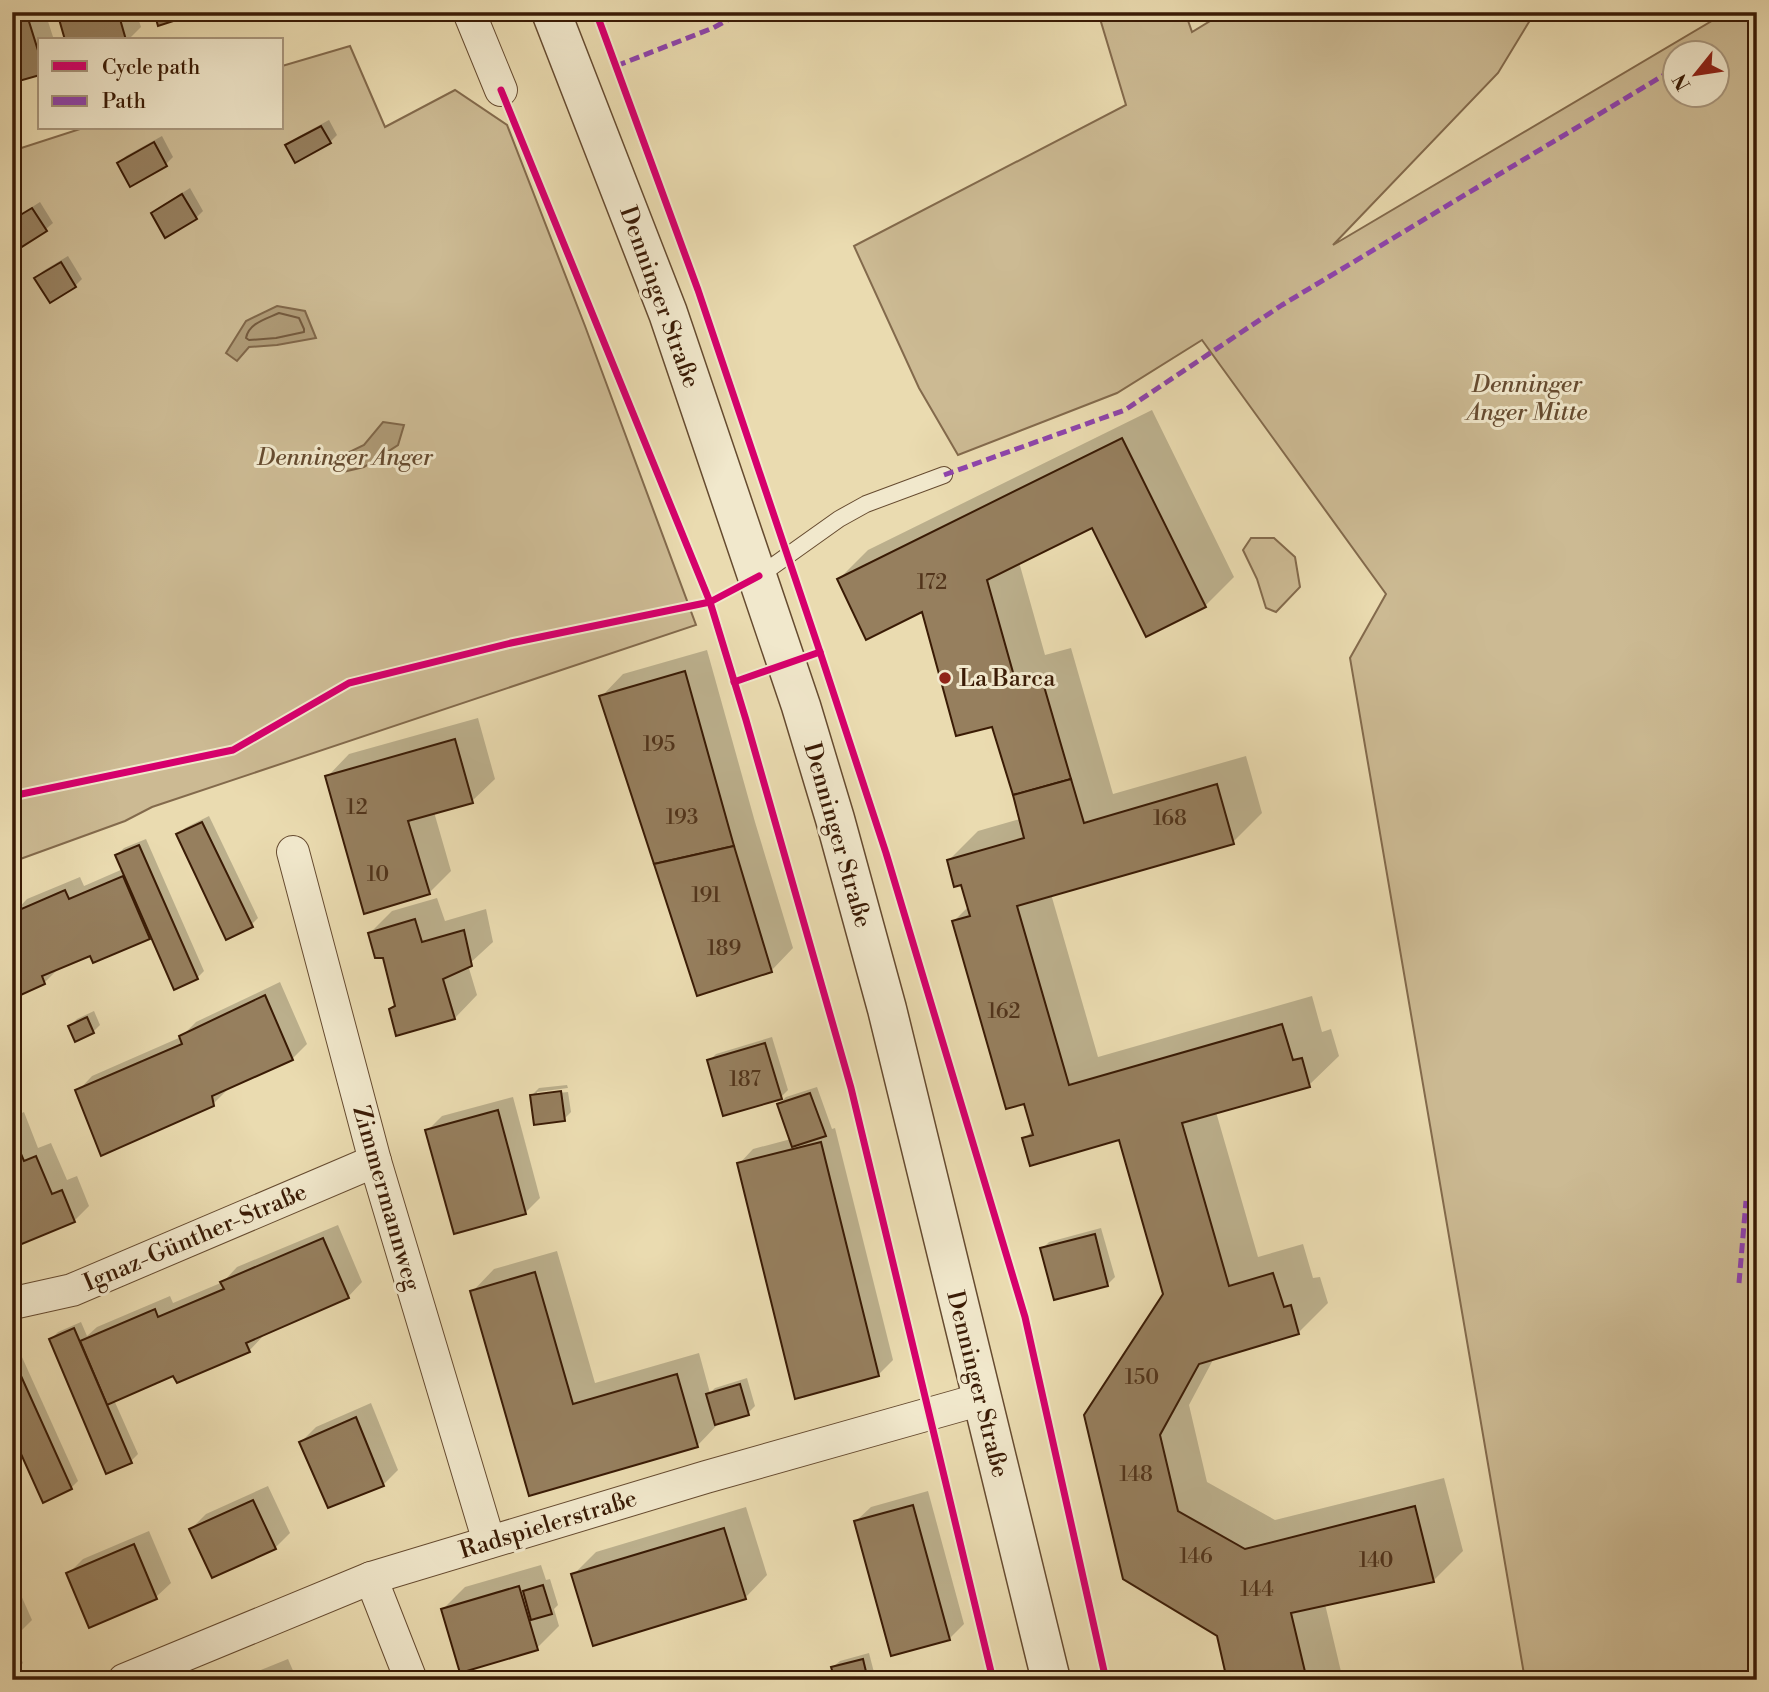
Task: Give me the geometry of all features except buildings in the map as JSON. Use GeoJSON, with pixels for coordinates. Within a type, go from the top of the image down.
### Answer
{"type":"FeatureCollection","features":[{"type":"Feature","properties":{"kind":"street"},"geometry":{"type":"LineString","coordinates":[[470,12],[501,90]]}},
{"type":"Feature","properties":{"kind":"street","name":"Denninger Straße"},"geometry":{"type":"LineString","coordinates":[[551,12],[668,313],[802,706],[887,1009],[1051,1680]]}},
{"type":"Feature","properties":{"kind":"street","name":"Zimmermannweg"},"geometry":{"type":"LineString","coordinates":[[293,852],[375,1161],[489,1542]]}},
{"type":"Feature","properties":{"kind":"street","name":"Ignaz-Günther-Straße"},"geometry":{"type":"LineString","coordinates":[[12,1300],[18,1302],[72,1290],[375,1161]]}},
{"type":"Feature","properties":{"kind":"street","name":"Radspielerstraße"},"geometry":{"type":"LineString","coordinates":[[124,1680],[372,1578],[706,1477],[982,1399]]}},
{"type":"Feature","properties":{"kind":"street"},"geometry":{"type":"LineString","coordinates":[[372,1578],[411,1680]]}},
{"type":"Feature","properties":{"kind":"lane"},"geometry":{"type":"LineString","coordinates":[[759,576],[839,519],[866,504],[944,475]]}},
{"type":"Feature","properties":{"kind":"green space","name":"Denninger Anger Mitte"},"geometry":{"type":"Polygon","coordinates":[[[1098,12],[1185,12],[1192,32],[1225,12],[1535,12],[1498,73],[1333,245],[1660,52],[1660,108],[1730,108],[1730,38],[1683,38],[1727,12],[1757,12],[1757,1680],[1525,1680],[1350,658],[1386,594],[1202,340],[1117,393],[958,455],[919,388],[854,246],[1126,105],[1098,12]]]}},
{"type":"Feature","properties":{"kind":"green space","name":"Denninger Anger"},"geometry":{"type":"Polygon","coordinates":[[[350,46],[385,127],[455,90],[507,125],[696,625],[152,807],[125,821],[12,862],[12,151],[77,130],[284,130],[284,65],[350,46]]]}},
{"type":"Feature","properties":{"kind":"green space"},"geometry":{"type":"Polygon","coordinates":[[[1251,538],[1274,538],[1295,557],[1300,587],[1276,612],[1266,608],[1257,579],[1243,550],[1251,538]]]}},
{"type":"Feature","properties":{"kind":"water"},"geometry":{"type":"Polygon","coordinates":[[[277,306],[305,311],[316,338],[249,347],[237,361],[226,353],[246,321],[277,306]]]}},
{"type":"Feature","properties":{"kind":"water"},"geometry":{"type":"Polygon","coordinates":[[[383,422],[404,425],[398,445],[364,467],[343,472],[341,456],[364,445],[383,422]]]}},
{"type":"Feature","properties":{"kind":"marked path"},"geometry":{"type":"LineString","coordinates":[[616,66],[713,28],[742,12]]}},
{"type":"Feature","properties":{"kind":"marked path"},"geometry":{"type":"LineString","coordinates":[[944,475],[1125,410],[1282,305],[1660,77]]}},
{"type":"Feature","properties":{"kind":"marked path"},"geometry":{"type":"LineString","coordinates":[[1739,1283],[1746,1201]]}},
{"type":"Feature","properties":{"kind":"cycle path"},"geometry":{"type":"LineString","coordinates":[[596,12],[698,290],[886,853],[1025,1317],[1106,1680]]}},
{"type":"Feature","properties":{"kind":"cycle path"},"geometry":{"type":"LineString","coordinates":[[501,90],[710,602],[851,1088],[993,1680]]}},
{"type":"Feature","properties":{"kind":"cycle path"},"geometry":{"type":"LineString","coordinates":[[12,796],[233,750],[349,683],[511,643],[710,602],[759,576]]}},
{"type":"Feature","properties":{"kind":"cycle path"},"geometry":{"type":"LineString","coordinates":[[734,682],[820,652]]}},
{"type":"Feature","properties":{"kind":"place","name":"La Barca"},"geometry":{"type":"Point","coordinates":[945,678]}}]}
